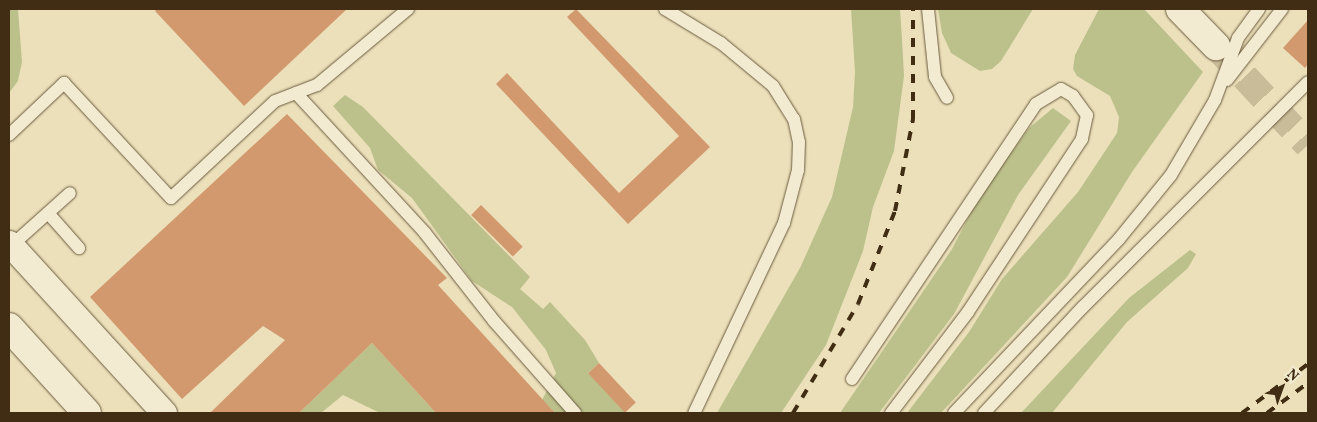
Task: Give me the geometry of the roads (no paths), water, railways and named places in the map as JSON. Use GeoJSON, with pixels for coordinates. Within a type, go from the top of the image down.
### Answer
{"type":"FeatureCollection","features":[{"type":"Feature","properties":{"kind":"main road"},"geometry":{"type":"LineString","coordinates":[[1180,9],[1216,46]]}},
{"type":"Feature","properties":{"kind":"main road"},"geometry":{"type":"LineString","coordinates":[[9,327],[88,413]]}},
{"type":"Feature","properties":{"kind":"street"},"geometry":{"type":"LineString","coordinates":[[10,244],[164,413]]}},
{"type":"Feature","properties":{"kind":"lane"},"geometry":{"type":"LineString","coordinates":[[9,135],[64,83],[171,198],[275,101],[317,86],[408,9]]}},
{"type":"Feature","properties":{"kind":"lane"},"geometry":{"type":"LineString","coordinates":[[665,9],[721,43],[773,86],[794,119],[799,142],[798,170],[784,223],[694,413]]}},
{"type":"Feature","properties":{"kind":"lane"},"geometry":{"type":"LineString","coordinates":[[928,9],[935,77],[947,98]]}},
{"type":"Feature","properties":{"kind":"lane"},"geometry":{"type":"LineString","coordinates":[[1215,100],[1238,38],[1258,9]]}},
{"type":"Feature","properties":{"kind":"lane"},"geometry":{"type":"LineString","coordinates":[[954,413],[1138,218],[1179,164],[1215,100],[1282,9]]}},
{"type":"Feature","properties":{"kind":"lane"},"geometry":{"type":"LineString","coordinates":[[984,413],[1083,306],[1171,221],[1308,82]]}},
{"type":"Feature","properties":{"kind":"lane"},"geometry":{"type":"LineString","coordinates":[[852,379],[1036,104],[1061,89],[1073,96],[1087,115],[1082,139],[968,312],[891,413]]}},
{"type":"Feature","properties":{"kind":"lane"},"geometry":{"type":"LineString","coordinates":[[296,93],[438,248],[494,321],[575,413]]}},
{"type":"Feature","properties":{"kind":"lane"},"geometry":{"type":"LineString","coordinates":[[10,244],[70,193]]}},
{"type":"Feature","properties":{"kind":"lane"},"geometry":{"type":"LineString","coordinates":[[48,213],[79,248]]}},
{"type":"Feature","properties":{"kind":"tunnel"},"geometry":{"type":"LineString","coordinates":[[1216,46],[1308,145]]}},
{"type":"Feature","properties":{"kind":"railway"},"geometry":{"type":"LineString","coordinates":[[793,413],[858,304],[895,211],[913,119],[913,9]]}},
{"type":"Feature","properties":{"kind":"railway"},"geometry":{"type":"LineString","coordinates":[[1242,413],[1308,364]]}},
{"type":"Feature","properties":{"kind":"railway"},"geometry":{"type":"LineString","coordinates":[[1267,413],[1308,383]]}}]}
